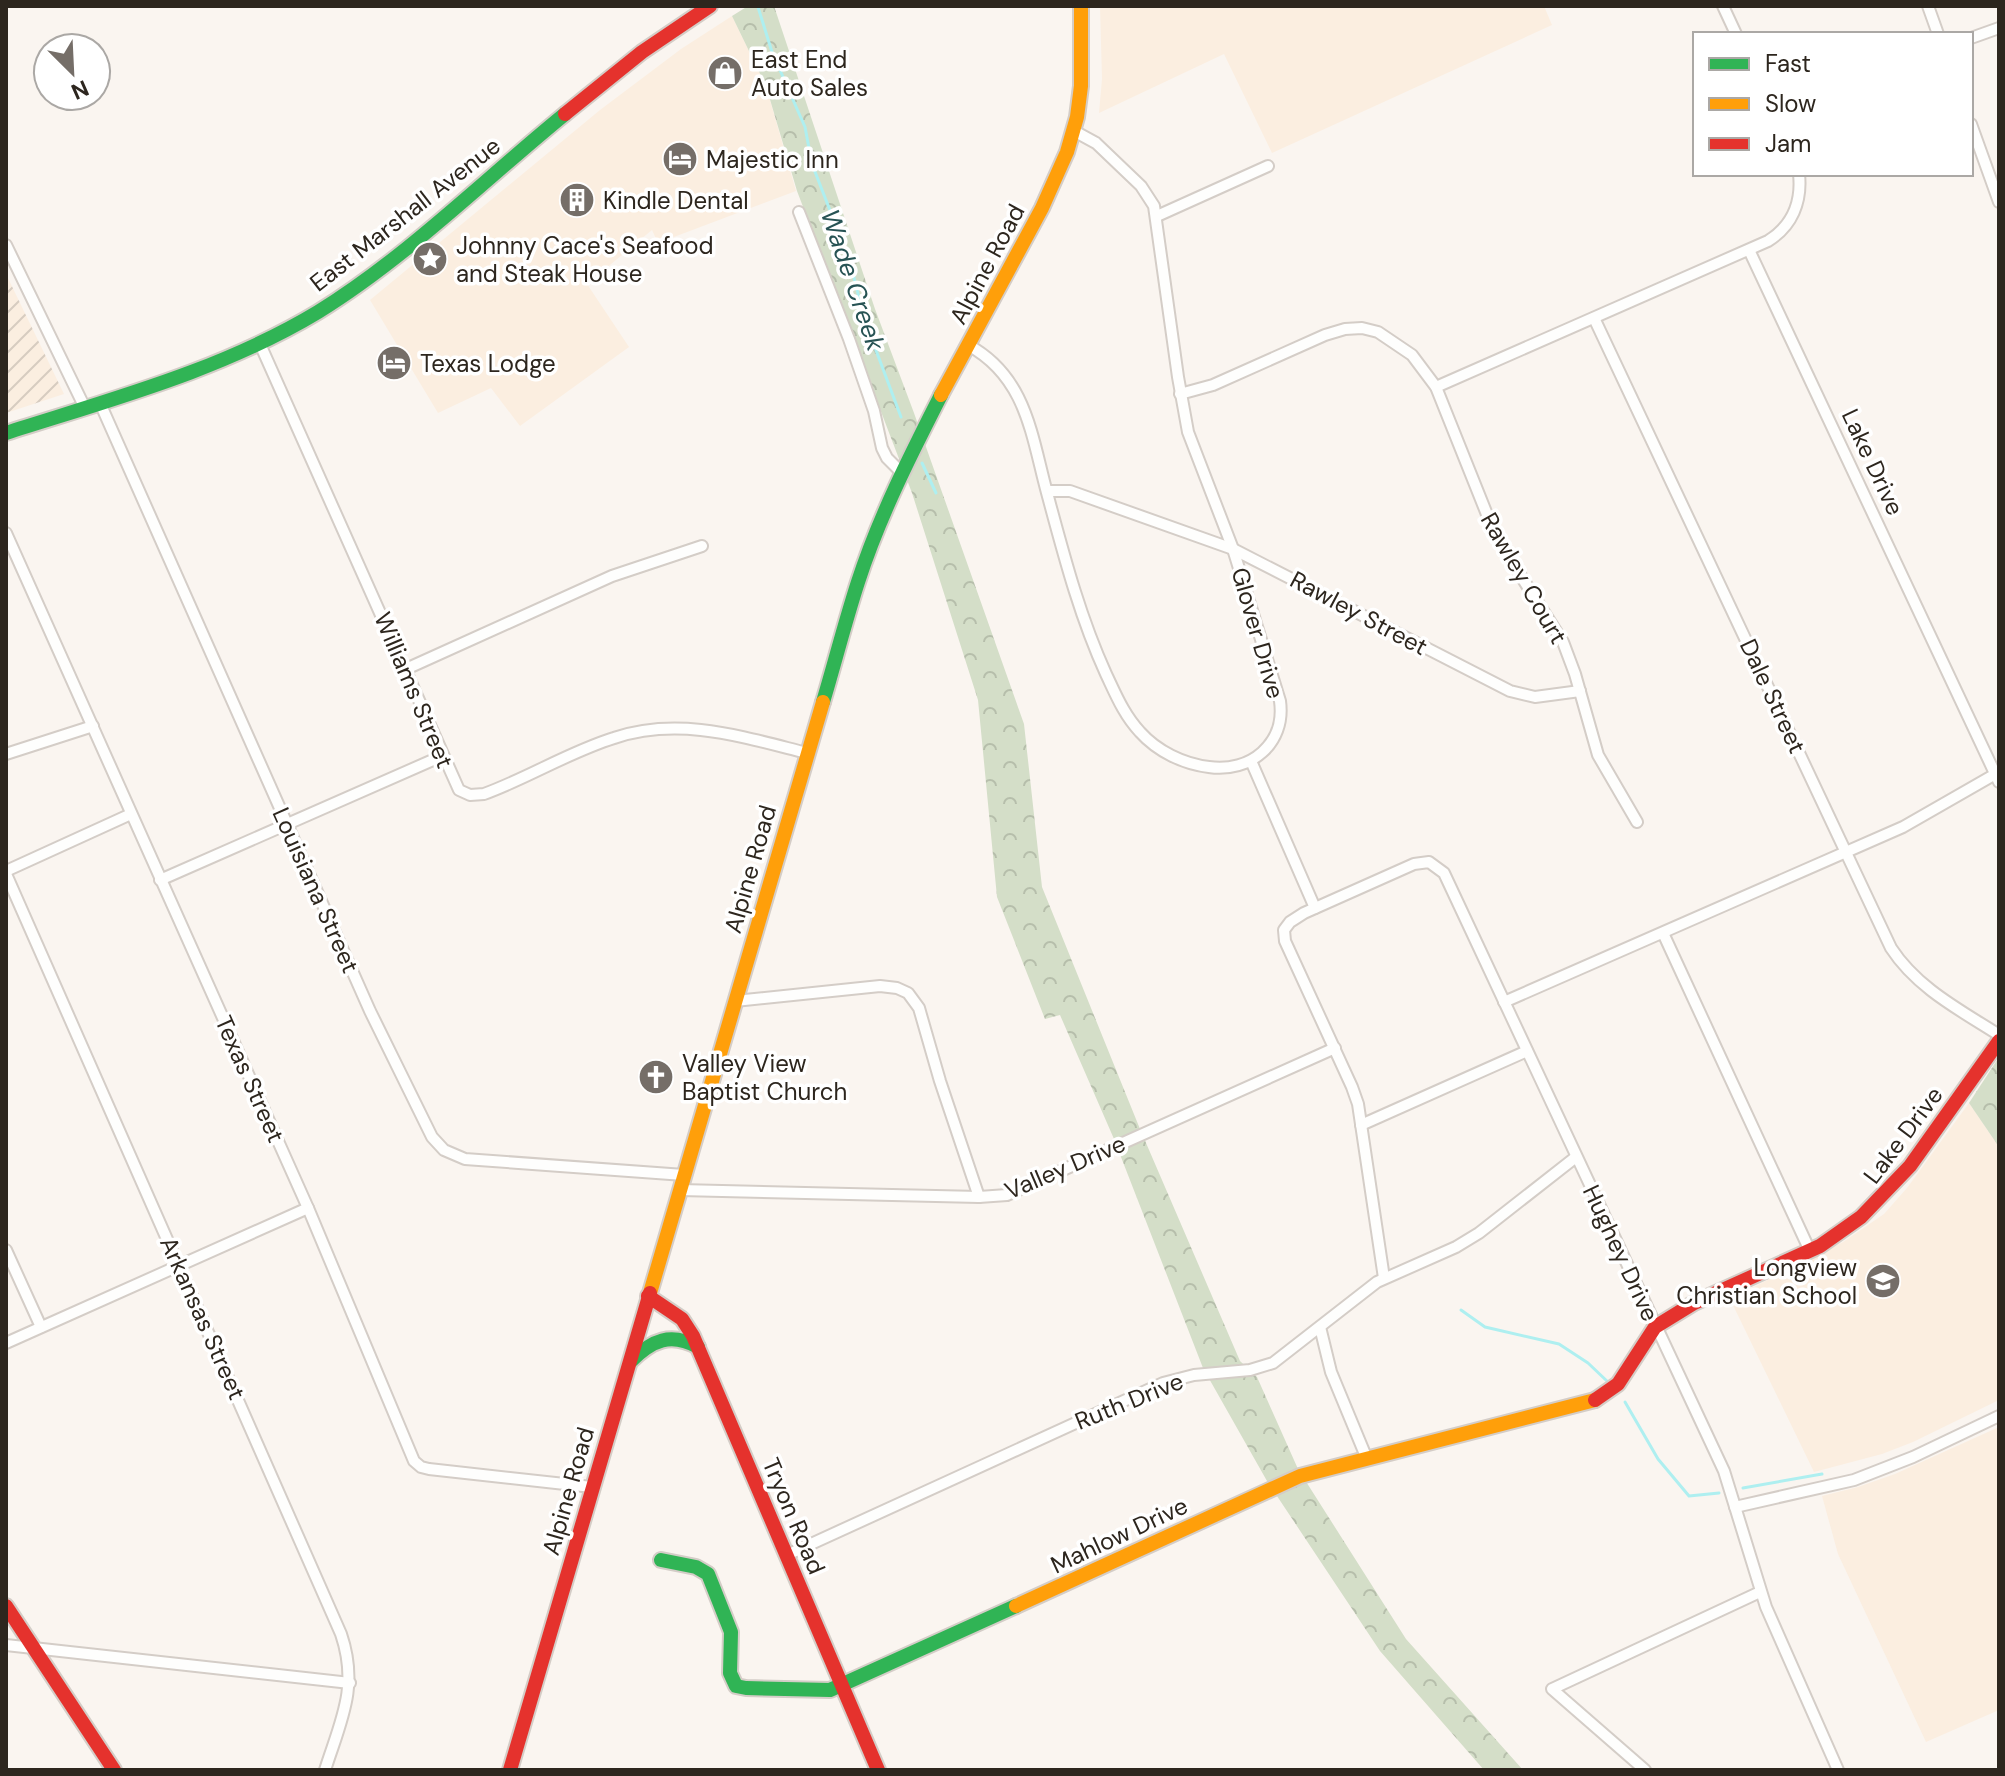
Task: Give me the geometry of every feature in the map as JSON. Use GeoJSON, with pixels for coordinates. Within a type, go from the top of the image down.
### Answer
{"type":"FeatureCollection","features":[{"type":"Feature","properties":{"kind":"main road","name":"East Marshall Avenue"},"geometry":{"type":"LineString","coordinates":[[6,433],[202,368],[260,344],[320,310],[373,273],[621,69],[710,6]]}},
{"type":"Feature","properties":{"kind":"main road","name":"Alpine Road"},"geometry":{"type":"LineString","coordinates":[[510,1770],[858,582],[901,472],[1050,193],[1074,131],[1082,81],[1081,6]]}},
{"type":"Feature","properties":{"kind":"main road","name":"Lake Drive"},"geometry":{"type":"LineString","coordinates":[[1655,1327],[1685,1308],[1810,1251],[1857,1221],[1898,1184],[1999,1038]]}},
{"type":"Feature","properties":{"kind":"main road","name":"Tryon Road"},"geometry":{"type":"LineString","coordinates":[[648,1296],[682,1319],[698,1347],[878,1770]]}},
{"type":"Feature","properties":{"kind":"main road","name":"Mahlow Drive"},"geometry":{"type":"LineString","coordinates":[[661,1560],[696,1567],[708,1574],[731,1632],[730,1673],[736,1686],[820,1691],[843,1686],[1311,1472],[1598,1399],[1618,1384],[1655,1327]]}},
{"type":"Feature","properties":{"kind":"main road"},"geometry":{"type":"LineString","coordinates":[[628,1364],[655,1339],[667,1336],[678,1337],[698,1347]]}},
{"type":"Feature","properties":{"kind":"main road"},"geometry":{"type":"LineString","coordinates":[[6,1606],[114,1770]]}},
{"type":"Feature","properties":{"kind":"street"},"geometry":{"type":"LineString","coordinates":[[1723,6],[1735,32]]}},
{"type":"Feature","properties":{"kind":"street"},"geometry":{"type":"LineString","coordinates":[[1928,6],[1937,32]]}},
{"type":"Feature","properties":{"kind":"street"},"geometry":{"type":"LineString","coordinates":[[1973,37],[1999,28]]}},
{"type":"Feature","properties":{"kind":"street"},"geometry":{"type":"LineString","coordinates":[[1973,130],[1999,202]]}},
{"type":"Feature","properties":{"kind":"street","name":"Glover Drive"},"geometry":{"type":"LineString","coordinates":[[1074,131],[1096,143],[1141,186],[1152,201],[1157,216],[1180,394],[1192,443],[1233,549],[1281,706],[1274,740],[1251,761]]}},
{"type":"Feature","properties":{"kind":"street"},"geometry":{"type":"LineString","coordinates":[[1157,216],[1268,166]]}},
{"type":"Feature","properties":{"kind":"street"},"geometry":{"type":"LineString","coordinates":[[1436,387],[1773,237],[1789,221],[1799,199],[1799,176]]}},
{"type":"Feature","properties":{"kind":"street"},"geometry":{"type":"LineString","coordinates":[[799,212],[849,339],[874,411],[882,448],[901,472]]}},
{"type":"Feature","properties":{"kind":"street"},"geometry":{"type":"LineString","coordinates":[[6,245],[85,408]]}},
{"type":"Feature","properties":{"kind":"street","name":"Lake Drive"},"geometry":{"type":"LineString","coordinates":[[1749,250],[1998,777]]}},
{"type":"Feature","properties":{"kind":"street","name":"Dale Street"},"geometry":{"type":"LineString","coordinates":[[1594,318],[1888,942],[1905,968],[1927,988],[1999,1038]]}},
{"type":"Feature","properties":{"kind":"street","name":"Rawley Court"},"geometry":{"type":"LineString","coordinates":[[1180,394],[1213,385],[1325,335],[1352,328],[1378,332],[1397,342],[1422,367],[1436,387],[1492,529],[1559,635],[1580,691],[1600,760],[1637,822]]}},
{"type":"Feature","properties":{"kind":"street","name":"Williams Street"},"geometry":{"type":"LineString","coordinates":[[260,344],[442,756],[456,787],[462,792],[475,796],[489,793],[603,742],[650,729],[713,731],[807,753]]}},
{"type":"Feature","properties":{"kind":"street"},"geometry":{"type":"LineString","coordinates":[[968,345],[994,362],[1018,396],[1032,434],[1083,619],[1117,699],[1131,722],[1158,748],[1193,764],[1222,769],[1251,761],[1315,908],[1290,922],[1284,934],[1352,1087],[1361,1125],[1384,1278]]}},
{"type":"Feature","properties":{"kind":"street","name":"Louisiana Street"},"geometry":{"type":"LineString","coordinates":[[100,403],[370,1011],[424,1125],[440,1146],[465,1159],[682,1183]]}},
{"type":"Feature","properties":{"kind":"street","name":"Rawley Street"},"geometry":{"type":"LineString","coordinates":[[1047,491],[1070,491],[1233,549],[1510,691],[1535,697],[1580,691]]}},
{"type":"Feature","properties":{"kind":"street","name":"Texas Street"},"geometry":{"type":"LineString","coordinates":[[6,533],[308,1208],[417,1464],[429,1469],[592,1487]]}},
{"type":"Feature","properties":{"kind":"street"},"geometry":{"type":"LineString","coordinates":[[406,669],[612,576],[702,546]]}},
{"type":"Feature","properties":{"kind":"street"},"geometry":{"type":"LineString","coordinates":[[6,754],[93,726]]}},
{"type":"Feature","properties":{"kind":"street"},"geometry":{"type":"LineString","coordinates":[[160,880],[442,756]]}},
{"type":"Feature","properties":{"kind":"street"},"geometry":{"type":"LineString","coordinates":[[1504,1002],[1847,853],[1998,777]]}},
{"type":"Feature","properties":{"kind":"street"},"geometry":{"type":"LineString","coordinates":[[6,873],[131,814]]}},
{"type":"Feature","properties":{"kind":"street","name":"Hughey Drive"},"geometry":{"type":"LineString","coordinates":[[1315,908],[1423,861],[1433,863],[1444,873],[1722,1465],[1760,1592],[1838,1770]]}},
{"type":"Feature","properties":{"kind":"street","name":"Arkansas Street"},"geometry":{"type":"LineString","coordinates":[[6,873],[341,1634],[350,1666],[350,1683],[325,1770]]}},
{"type":"Feature","properties":{"kind":"street"},"geometry":{"type":"LineString","coordinates":[[1663,933],[1810,1251]]}},
{"type":"Feature","properties":{"kind":"street"},"geometry":{"type":"LineString","coordinates":[[735,1001],[880,986],[908,993],[922,1014],[940,1081],[979,1197]]}},
{"type":"Feature","properties":{"kind":"street","name":"Valley Drive"},"geometry":{"type":"LineString","coordinates":[[682,1183],[1001,1196],[1019,1191],[1335,1048]]}},
{"type":"Feature","properties":{"kind":"street"},"geometry":{"type":"LineString","coordinates":[[1361,1125],[1527,1051]]}},
{"type":"Feature","properties":{"kind":"street","name":"Ruth Drive"},"geometry":{"type":"LineString","coordinates":[[787,1555],[1163,1383],[1194,1375],[1250,1370],[1273,1363],[1384,1278],[1468,1241],[1576,1157]]}},
{"type":"Feature","properties":{"kind":"street"},"geometry":{"type":"LineString","coordinates":[[6,1343],[308,1208]]}},
{"type":"Feature","properties":{"kind":"street"},"geometry":{"type":"LineString","coordinates":[[6,1250],[41,1327]]}},
{"type":"Feature","properties":{"kind":"street"},"geometry":{"type":"LineString","coordinates":[[1320,1327],[1331,1372],[1367,1459]]}},
{"type":"Feature","properties":{"kind":"street"},"geometry":{"type":"LineString","coordinates":[[1735,1507],[1854,1480],[1913,1457],[1999,1416]]}},
{"type":"Feature","properties":{"kind":"street"},"geometry":{"type":"LineString","coordinates":[[1645,1770],[1552,1689],[1760,1592]]}},
{"type":"Feature","properties":{"kind":"street"},"geometry":{"type":"LineString","coordinates":[[6,1645],[350,1683]]}},
{"type":"Feature","properties":{"kind":"shaded area"},"geometry":{"type":"Polygon","coordinates":[[[1100,6],[1544,6],[1552,25],[1272,153],[1224,54],[1099,113],[1102,79],[1100,6]]]}},
{"type":"Feature","properties":{"kind":"shaded area"},"geometry":{"type":"Polygon","coordinates":[[[732,16],[766,86],[796,191],[658,243],[652,230],[587,284],[629,347],[520,426],[491,388],[438,413],[370,300],[600,110],[681,49],[732,16]]]}},
{"type":"Feature","properties":{"kind":"shaded area"},"geometry":{"type":"Polygon","coordinates":[[[6,274],[64,394],[6,413],[6,274]]]}},
{"type":"Feature","properties":{"kind":"shaded area","name":"Longview Christian School"},"geometry":{"type":"Polygon","coordinates":[[[1969,1103],[1999,1147],[1999,1400],[1913,1442],[1882,1454],[1814,1472],[1730,1299],[1843,1242],[1884,1214],[1907,1188],[1969,1103]]]}},
{"type":"Feature","properties":{"kind":"shaded area"},"geometry":{"type":"Polygon","coordinates":[[[1999,1427],[1999,1710],[1926,1742],[1838,1554],[1822,1496],[1895,1474],[1999,1427]]]}},
{"type":"Feature","properties":{"kind":"green space"},"geometry":{"type":"Polygon","coordinates":[[[748,6],[774,6],[875,309],[1024,724],[1042,887],[1140,1129],[1240,1361],[1257,1377],[1298,1469],[1406,1639],[1523,1770],[1484,1770],[1380,1651],[1267,1481],[1203,1368],[1114,1139],[1060,1015],[1045,1019],[997,897],[978,700],[912,493],[797,191],[766,86],[732,16],[748,6]]]}},
{"type":"Feature","properties":{"kind":"green space"},"geometry":{"type":"Polygon","coordinates":[[[1999,1057],[1999,1147],[1969,1103],[1999,1057]]]}},
{"type":"Feature","properties":{"kind":"waterway","name":"Wade Creek"},"geometry":{"type":"LineString","coordinates":[[758,7],[772,52],[805,127],[812,164],[850,262],[865,321],[901,417]]}},
{"type":"Feature","properties":{"kind":"waterway","name":"Wade Creek"},"geometry":{"type":"LineString","coordinates":[[922,463],[936,493]]}},
{"type":"Feature","properties":{"kind":"waterway"},"geometry":{"type":"LineString","coordinates":[[1461,1310],[1485,1327],[1559,1344],[1588,1363],[1608,1382]]}},
{"type":"Feature","properties":{"kind":"waterway"},"geometry":{"type":"LineString","coordinates":[[1625,1402],[1658,1459],[1689,1496],[1719,1493]]}},
{"type":"Feature","properties":{"kind":"waterway"},"geometry":{"type":"LineString","coordinates":[[1743,1488],[1822,1474]]}},
{"type":"Feature","properties":{"kind":"traffic: fast"},"geometry":{"type":"LineString","coordinates":[[6,433],[205,367],[244,351],[318,312],[414,243],[565,114]]}},
{"type":"Feature","properties":{"kind":"traffic: fast"},"geometry":{"type":"LineString","coordinates":[[823,702],[875,534],[941,395]]}},
{"type":"Feature","properties":{"kind":"traffic: fast"},"geometry":{"type":"LineString","coordinates":[[631,1361],[662,1340],[679,1340],[698,1347]]}},
{"type":"Feature","properties":{"kind":"traffic: fast"},"geometry":{"type":"LineString","coordinates":[[661,1560],[696,1567],[708,1574],[731,1632],[730,1673],[736,1686],[746,1688],[830,1690],[1016,1606]]}},
{"type":"Feature","properties":{"kind":"traffic: slow"},"geometry":{"type":"LineString","coordinates":[[941,395],[1042,208],[1067,152],[1077,117],[1081,86],[1081,6]]}},
{"type":"Feature","properties":{"kind":"traffic: slow"},"geometry":{"type":"LineString","coordinates":[[650,1293],[823,702]]}},
{"type":"Feature","properties":{"kind":"traffic: slow"},"geometry":{"type":"LineString","coordinates":[[1016,1606],[1300,1476],[1595,1400]]}},
{"type":"Feature","properties":{"kind":"traffic: jam"},"geometry":{"type":"LineString","coordinates":[[565,114],[642,52],[710,6]]}},
{"type":"Feature","properties":{"kind":"traffic: jam"},"geometry":{"type":"LineString","coordinates":[[1595,1400],[1618,1384],[1655,1327],[1694,1303],[1820,1246],[1861,1217],[1910,1166],[1999,1041]]}},
{"type":"Feature","properties":{"kind":"traffic: jam"},"geometry":{"type":"LineString","coordinates":[[510,1770],[650,1293]]}},
{"type":"Feature","properties":{"kind":"traffic: jam"},"geometry":{"type":"LineString","coordinates":[[648,1296],[682,1319],[693,1336],[878,1770]]}},
{"type":"Feature","properties":{"kind":"traffic: jam"},"geometry":{"type":"LineString","coordinates":[[6,1606],[114,1770]]}},
{"type":"Feature","properties":{"kind":"place","name":"East End Auto Sales"},"geometry":{"type":"Point","coordinates":[725,73]}},
{"type":"Feature","properties":{"kind":"place","name":"Majestic Inn"},"geometry":{"type":"Point","coordinates":[680,159]}},
{"type":"Feature","properties":{"kind":"place","name":"Kindle Dental"},"geometry":{"type":"Point","coordinates":[577,200]}},
{"type":"Feature","properties":{"kind":"place","name":"Johnny Cace's Seafood and Steak House"},"geometry":{"type":"Point","coordinates":[430,259]}},
{"type":"Feature","properties":{"kind":"place","name":"Texas Lodge"},"geometry":{"type":"Point","coordinates":[394,363]}},
{"type":"Feature","properties":{"kind":"place","name":"Valley View Baptist Church"},"geometry":{"type":"Point","coordinates":[656,1077]}},
{"type":"Feature","properties":{"kind":"place","name":"Longview Christian School"},"geometry":{"type":"Point","coordinates":[1883,1281]}}]}
